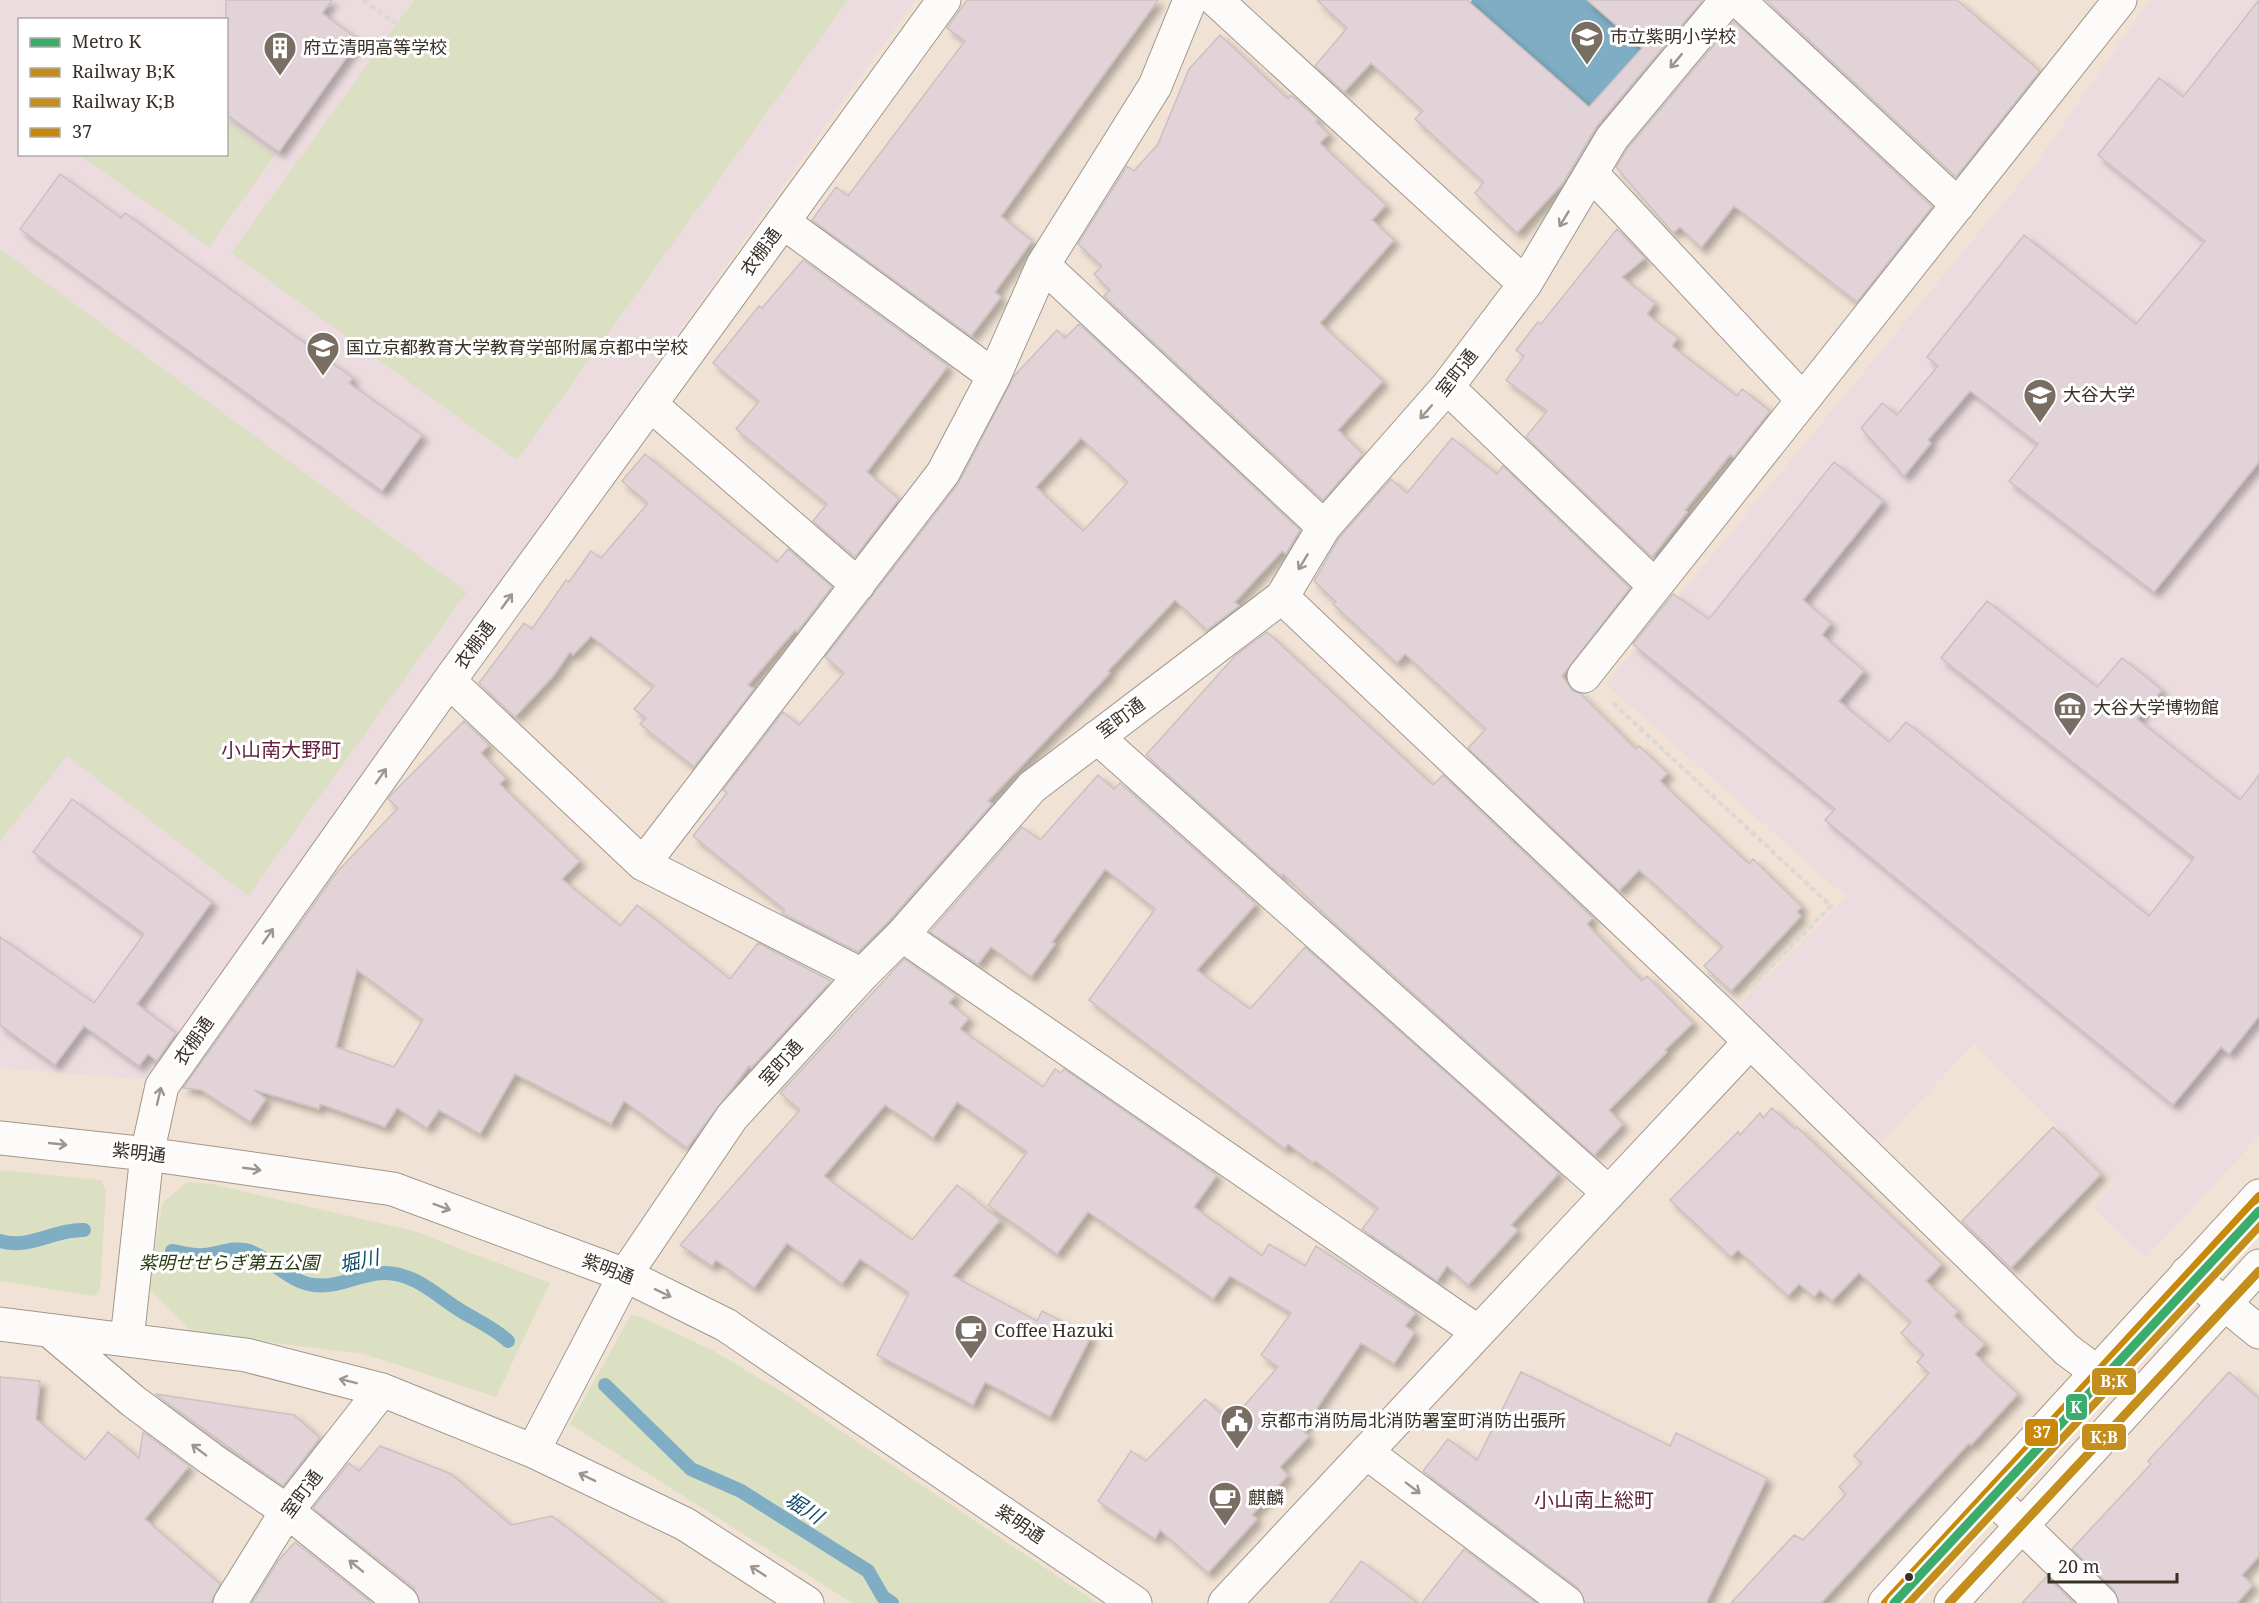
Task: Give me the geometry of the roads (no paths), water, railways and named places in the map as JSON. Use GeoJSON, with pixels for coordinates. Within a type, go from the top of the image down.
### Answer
{"type":"FeatureCollection","features":[{"type":"Feature","properties":{"kind":"main road","name":"衣棚通"},"geometry":{"type":"LineString","coordinates":[[127,1340],[147,1154],[162,1086],[449,681],[944,0]]}},
{"type":"Feature","properties":{"kind":"main road"},"geometry":{"type":"LineString","coordinates":[[643,864],[943,473],[994,376],[1043,265],[1155,86],[1190,0]]}},
{"type":"Feature","properties":{"kind":"main road"},"geometry":{"type":"LineString","coordinates":[[1216,0],[1526,284]]}},
{"type":"Feature","properties":{"kind":"main road","name":"室町通"},"geometry":{"type":"LineString","coordinates":[[533,1451],[625,1275],[732,1117],[862,975],[902,935],[1032,787],[1282,597],[1324,527],[1447,387],[1526,284],[1612,138],[1727,0]]}},
{"type":"Feature","properties":{"kind":"main road"},"geometry":{"type":"LineString","coordinates":[[1738,0],[1958,205]]}},
{"type":"Feature","properties":{"kind":"main road"},"geometry":{"type":"LineString","coordinates":[[1584,675],[2120,0]]}},
{"type":"Feature","properties":{"kind":"main road"},"geometry":{"type":"LineString","coordinates":[[1592,173],[1803,400]]}},
{"type":"Feature","properties":{"kind":"main road"},"geometry":{"type":"LineString","coordinates":[[783,222],[994,376]]}},
{"type":"Feature","properties":{"kind":"main road"},"geometry":{"type":"LineString","coordinates":[[1043,265],[1324,527]]}},
{"type":"Feature","properties":{"kind":"main road"},"geometry":{"type":"LineString","coordinates":[[1447,387],[1655,586]]}},
{"type":"Feature","properties":{"kind":"main road"},"geometry":{"type":"LineString","coordinates":[[650,404],[858,585]]}},
{"type":"Feature","properties":{"kind":"main road"},"geometry":{"type":"LineString","coordinates":[[1282,597],[1723,1015],[2067,1350],[2098,1373]]}},
{"type":"Feature","properties":{"kind":"main road"},"geometry":{"type":"LineString","coordinates":[[449,681],[643,864],[862,975]]}},
{"type":"Feature","properties":{"kind":"main road"},"geometry":{"type":"LineString","coordinates":[[1097,736],[1609,1193]]}},
{"type":"Feature","properties":{"kind":"main road"},"geometry":{"type":"LineString","coordinates":[[902,935],[1478,1332]]}},
{"type":"Feature","properties":{"kind":"main road"},"geometry":{"type":"LineString","coordinates":[[1225,1603],[1750,1042]]}},
{"type":"Feature","properties":{"kind":"main road","name":"紫明通"},"geometry":{"type":"LineString","coordinates":[[0,1138],[147,1154],[393,1189],[625,1275],[726,1324],[1135,1603]]}},
{"type":"Feature","properties":{"kind":"main road"},"geometry":{"type":"LineString","coordinates":[[1885,1603],[2259,1196]]}},
{"type":"Feature","properties":{"kind":"main road"},"geometry":{"type":"LineString","coordinates":[[1951,1603],[2259,1266]]}},
{"type":"Feature","properties":{"kind":"main road"},"geometry":{"type":"LineString","coordinates":[[2187,1273],[2259,1332]]}},
{"type":"Feature","properties":{"kind":"main road"},"geometry":{"type":"LineString","coordinates":[[0,1324],[246,1355],[382,1390],[533,1451],[685,1524],[807,1603]]}},
{"type":"Feature","properties":{"kind":"main road"},"geometry":{"type":"LineString","coordinates":[[50,1331],[151,1414],[287,1511],[402,1603]]}},
{"type":"Feature","properties":{"kind":"main road","name":"室町通"},"geometry":{"type":"LineString","coordinates":[[230,1603],[287,1511],[382,1390]]}},
{"type":"Feature","properties":{"kind":"main road"},"geometry":{"type":"LineString","coordinates":[[1366,1452],[1567,1603]]}},
{"type":"Feature","properties":{"kind":"main road"},"geometry":{"type":"LineString","coordinates":[[1988,1493],[2102,1603]]}},
{"type":"Feature","properties":{"kind":"water"},"geometry":{"type":"Polygon","coordinates":[[[1472,0],[1587,0],[1642,48],[1589,107],[1470,3],[1472,0]]]}},
{"type":"Feature","properties":{"kind":"waterway","name":"堀川"},"geometry":{"type":"LineString","coordinates":[[0,1241],[21,1243],[84,1230]]}},
{"type":"Feature","properties":{"kind":"waterway","name":"堀川"},"geometry":{"type":"LineString","coordinates":[[172,1251],[200,1255],[232,1250],[249,1251],[297,1280],[314,1285],[342,1283],[367,1275],[396,1274],[424,1286],[508,1341]]}},
{"type":"Feature","properties":{"kind":"waterway","name":"堀川"},"geometry":{"type":"LineString","coordinates":[[605,1385],[691,1469],[741,1491],[868,1571],[883,1597],[892,1603]]}},
{"type":"Feature","properties":{"kind":"metro line","name":"K"},"geometry":{"type":"LineString","coordinates":[[1894,1603],[2259,1211]]}},
{"type":"Feature","properties":{"kind":"rail line","name":"B;K"},"geometry":{"type":"LineString","coordinates":[[1908,1603],[2259,1226]]}},
{"type":"Feature","properties":{"kind":"rail line","name":"K;B"},"geometry":{"type":"LineString","coordinates":[[1949,1603],[2259,1271]]}},
{"type":"Feature","properties":{"kind":"place","name":"市立紫明小学校"},"geometry":{"type":"Point","coordinates":[1587,66]}},
{"type":"Feature","properties":{"kind":"place","name":"府立清明高等学校"},"geometry":{"type":"Point","coordinates":[280,77]}},
{"type":"Feature","properties":{"kind":"place","name":"国立京都教育大学教育学部附属京都中学校"},"geometry":{"type":"Point","coordinates":[323,377]}},
{"type":"Feature","properties":{"kind":"place","name":"大谷大学"},"geometry":{"type":"Point","coordinates":[2040,424]}},
{"type":"Feature","properties":{"kind":"place","name":"大谷大学博物館"},"geometry":{"type":"Point","coordinates":[2070,737]}},
{"type":"Feature","properties":{"kind":"place","name":"Coffee Hazuki"},"geometry":{"type":"Point","coordinates":[971,1360]}},
{"type":"Feature","properties":{"kind":"place","name":"京都市消防局北消防署室町消防出張所"},"geometry":{"type":"Point","coordinates":[1237,1450]}},
{"type":"Feature","properties":{"kind":"place","name":"麒麟"},"geometry":{"type":"Point","coordinates":[1225,1527]}},
{"type":"Feature","properties":{"kind":"district","name":"小山南大野町"},"geometry":{"type":"Point","coordinates":[281,750]}},
{"type":"Feature","properties":{"kind":"district","name":"小山南上総町"},"geometry":{"type":"Point","coordinates":[1594,1500]}},
{"type":"Feature","properties":{"kind":"park label","name":"紫明せせらぎ第五公園"},"geometry":{"type":"Point","coordinates":[229,1263]}}]}
